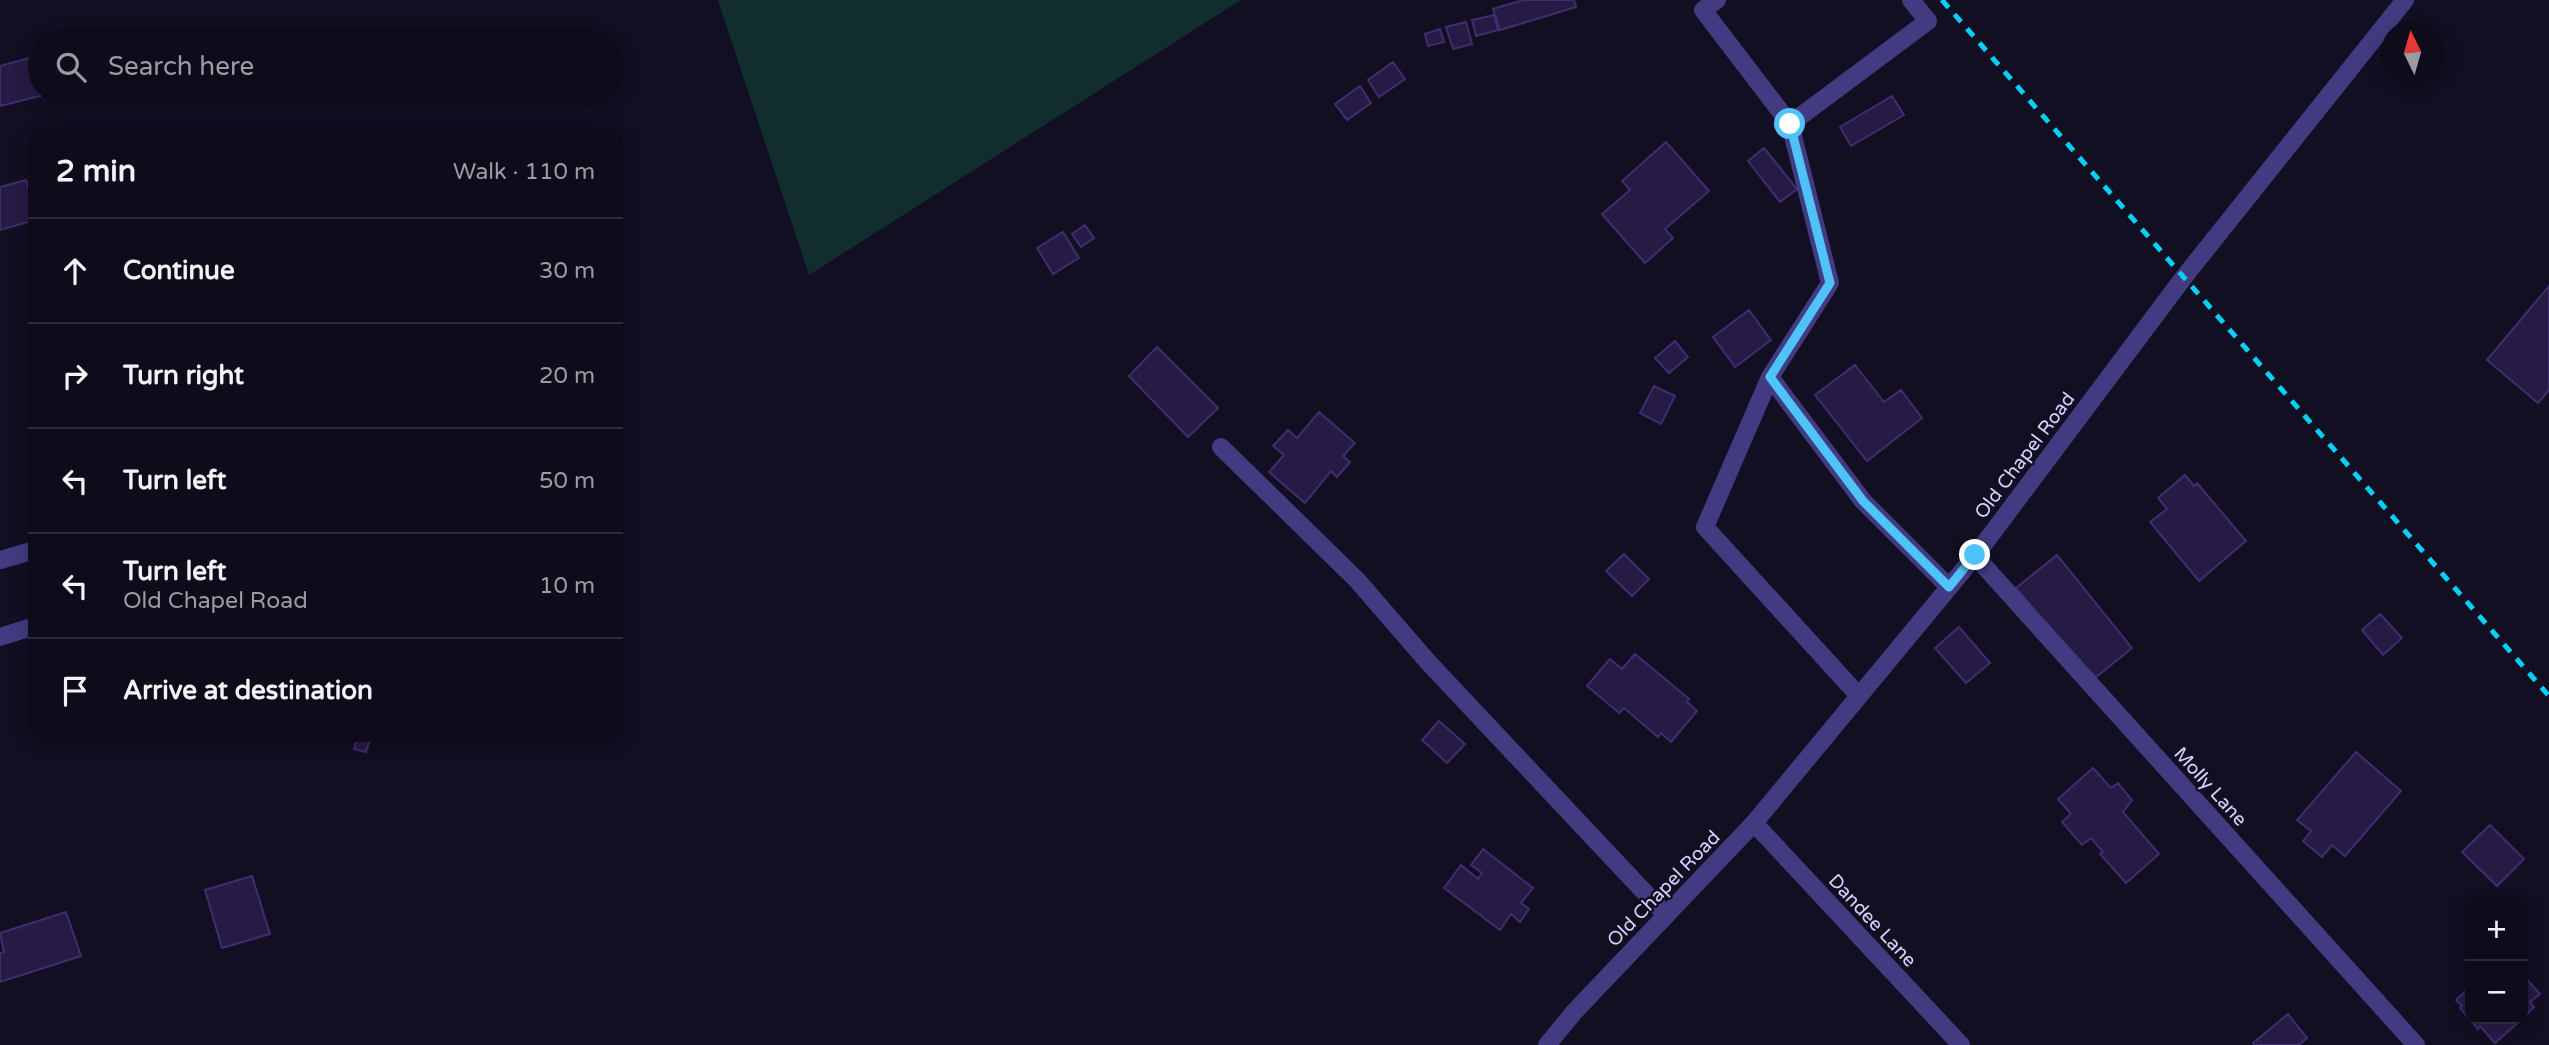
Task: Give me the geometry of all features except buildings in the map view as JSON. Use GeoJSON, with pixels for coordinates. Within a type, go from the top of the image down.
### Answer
{"type":"FeatureCollection","features":[{"type":"Feature","properties":{"kind":"street"},"geometry":{"type":"LineString","coordinates":[[1717,0],[1703,10],[1790,124],[1830,283],[1770,377],[1706,527],[1859,696]]}},
{"type":"Feature","properties":{"kind":"street"},"geometry":{"type":"LineString","coordinates":[[1790,124],[1928,21],[1911,0]]}},
{"type":"Feature","properties":{"kind":"street","name":"Old Chapel Road"},"geometry":{"type":"LineString","coordinates":[[1547,1045],[1574,1011],[1754,823],[1949,587],[2184,277],[2404,0]]}},
{"type":"Feature","properties":{"kind":"street"},"geometry":{"type":"LineString","coordinates":[[1770,377],[1863,501],[1949,587]]}},
{"type":"Feature","properties":{"kind":"street"},"geometry":{"type":"LineString","coordinates":[[1221,447],[1357,580],[1428,662],[1666,915]]}},
{"type":"Feature","properties":{"kind":"street"},"geometry":{"type":"LineString","coordinates":[[0,561],[28,552]]}},
{"type":"Feature","properties":{"kind":"street","name":"Molly Lane"},"geometry":{"type":"LineString","coordinates":[[1975,555],[2416,1045]]}},
{"type":"Feature","properties":{"kind":"street"},"geometry":{"type":"LineString","coordinates":[[0,637],[28,628]]}},
{"type":"Feature","properties":{"kind":"street","name":"Dandee Lane"},"geometry":{"type":"LineString","coordinates":[[1754,823],[1961,1045]]}},
{"type":"Feature","properties":{"kind":"green space"},"geometry":{"type":"Polygon","coordinates":[[[718,0],[1241,0],[809,275],[718,0]]]}},
{"type":"Feature","properties":{"kind":"railway"},"geometry":{"type":"LineString","coordinates":[[1942,0],[2549,696]]}},
{"type":"Feature","properties":{"kind":"route"},"geometry":{"type":"LineString","coordinates":[[1790,124],[1830,283],[1770,377],[1863,501],[1949,587],[1975,555]]}}]}
